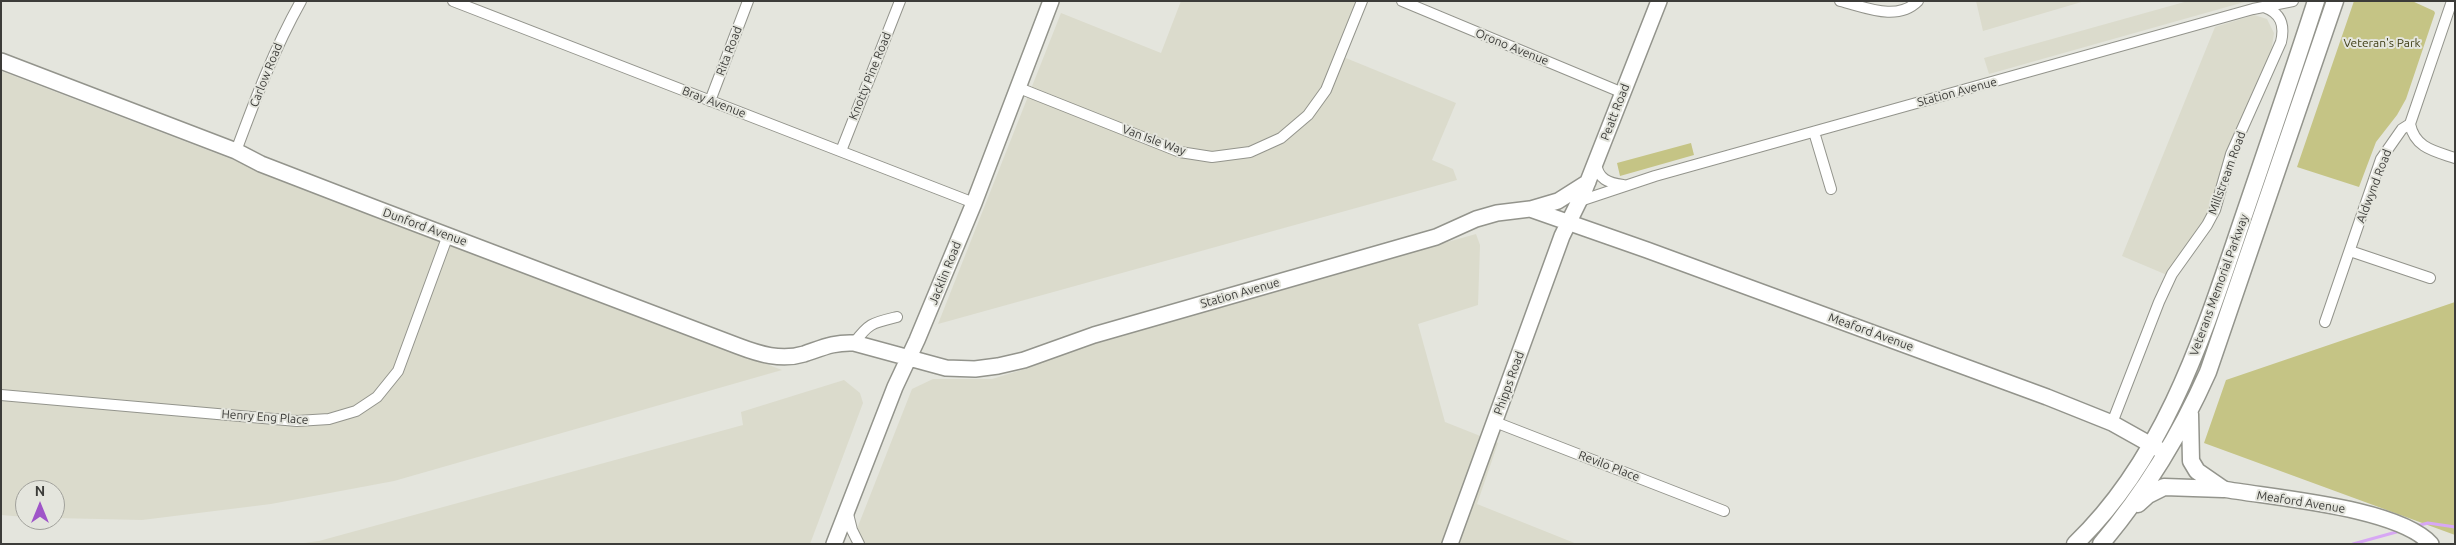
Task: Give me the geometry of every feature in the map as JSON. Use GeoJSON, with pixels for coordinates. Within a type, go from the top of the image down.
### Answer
{"type":"FeatureCollection","features":[{"type":"Feature","properties":{"kind":"main road","name":"Veterans Memorial Parkway"},"geometry":{"type":"LineString","coordinates":[[2075,544],[2106,510],[2152,444],[2171,411],[2200,345],[2316,1]]}},
{"type":"Feature","properties":{"kind":"main road","name":"Veterans Memorial Parkway"},"geometry":{"type":"LineString","coordinates":[[2101,544],[2126,514],[2167,453],[2190,412],[2218,344],[2335,1]]}},
{"type":"Feature","properties":{"kind":"main road"},"geometry":{"type":"LineString","coordinates":[[2302,102],[2326,56],[2345,1]]}},
{"type":"Feature","properties":{"kind":"main road"},"geometry":{"type":"LineString","coordinates":[[2190,412],[2191,461],[2197,471],[2223,489]]}},
{"type":"Feature","properties":{"kind":"main road"},"geometry":{"type":"LineString","coordinates":[[2126,514],[2148,495],[2164,487],[2223,489]]}},
{"type":"Feature","properties":{"kind":"street","name":"Carlow Road"},"geometry":{"type":"LineString","coordinates":[[236,151],[278,46],[300,1]]}},
{"type":"Feature","properties":{"kind":"street","name":"Bray Avenue"},"geometry":{"type":"LineString","coordinates":[[454,1],[974,203]]}},
{"type":"Feature","properties":{"kind":"street","name":"Rita Road"},"geometry":{"type":"LineString","coordinates":[[710,100],[748,1]]}},
{"type":"Feature","properties":{"kind":"street","name":"Knotty Pine Road"},"geometry":{"type":"LineString","coordinates":[[841,150],[900,1]]}},
{"type":"Feature","properties":{"kind":"street","name":"Jacklin Road"},"geometry":{"type":"LineString","coordinates":[[834,544],[895,387],[974,203],[1051,1]]}},
{"type":"Feature","properties":{"kind":"street","name":"Van Isle Way"},"geometry":{"type":"LineString","coordinates":[[1019,88],[1180,152],[1212,157],[1250,152],[1281,138],[1308,115],[1326,90],[1362,1]]}},
{"type":"Feature","properties":{"kind":"street","name":"Orono Avenue"},"geometry":{"type":"LineString","coordinates":[[1402,1],[1622,93]]}},
{"type":"Feature","properties":{"kind":"street","name":"Peatt Road"},"geometry":{"type":"LineString","coordinates":[[1569,223],[1596,163],[1659,1]]}},
{"type":"Feature","properties":{"kind":"street"},"geometry":{"type":"LineString","coordinates":[[1840,1],[1886,12],[1905,11],[1918,1]]}},
{"type":"Feature","properties":{"kind":"street","name":"Station Avenue"},"geometry":{"type":"LineString","coordinates":[[1580,201],[1614,191],[1623,186],[1814,132],[2263,7],[2293,1]]}},
{"type":"Feature","properties":{"kind":"street","name":"Aldwynd Road"},"geometry":{"type":"LineString","coordinates":[[2325,322],[2381,159],[2402,129],[2410,124],[2452,1]]}},
{"type":"Feature","properties":{"kind":"street","name":"Millstream Road"},"geometry":{"type":"LineString","coordinates":[[2112,423],[2172,274],[2207,225],[2215,210],[2232,154],[2281,42],[2283,33],[2281,20],[2272,10],[2263,7]]}},
{"type":"Feature","properties":{"kind":"street","name":"Dunford Avenue"},"geometry":{"type":"LineString","coordinates":[[1,61],[236,151],[261,164],[448,236],[766,355],[787,357],[802,355],[832,343],[854,343],[909,357]]}},
{"type":"Feature","properties":{"kind":"street"},"geometry":{"type":"LineString","coordinates":[[2410,124],[2415,139],[2422,146],[2455,158]]}},
{"type":"Feature","properties":{"kind":"street"},"geometry":{"type":"LineString","coordinates":[[1814,132],[1831,189]]}},
{"type":"Feature","properties":{"kind":"street"},"geometry":{"type":"LineString","coordinates":[[1596,163],[1597,171],[1606,181],[1623,186]]}},
{"type":"Feature","properties":{"kind":"street"},"geometry":{"type":"LineString","coordinates":[[1530,209],[1558,201],[1588,182]]}},
{"type":"Feature","properties":{"kind":"street","name":"Station Avenue"},"geometry":{"type":"LineString","coordinates":[[909,357],[946,368],[976,369],[1011,364],[1094,335],[1436,237],[1497,213],[1530,209],[1569,223]]}},
{"type":"Feature","properties":{"kind":"street","name":"Meaford Avenue"},"geometry":{"type":"LineString","coordinates":[[1569,223],[1959,365],[2112,423],[2167,453]]}},
{"type":"Feature","properties":{"kind":"street","name":"Phipps Road"},"geometry":{"type":"LineString","coordinates":[[1450,544],[1546,279],[1569,223]]}},
{"type":"Feature","properties":{"kind":"street","name":"Henry Eng Place"},"geometry":{"type":"LineString","coordinates":[[1,396],[297,420],[329,419],[356,412],[377,397],[398,371],[448,236]]}},
{"type":"Feature","properties":{"kind":"street"},"geometry":{"type":"LineString","coordinates":[[2350,251],[2430,278]]}},
{"type":"Feature","properties":{"kind":"street"},"geometry":{"type":"LineString","coordinates":[[854,343],[866,327],[875,322],[897,317]]}},
{"type":"Feature","properties":{"kind":"street","name":"Revilo Place"},"geometry":{"type":"LineString","coordinates":[[1495,422],[1724,510]]}},
{"type":"Feature","properties":{"kind":"street","name":"Meaford Avenue"},"geometry":{"type":"LineString","coordinates":[[2223,489],[2322,503],[2360,512],[2420,534],[2431,544]]}},
{"type":"Feature","properties":{"kind":"street"},"geometry":{"type":"LineString","coordinates":[[847,510],[852,530],[859,544]]}},
{"type":"Feature","properties":{"kind":"shaded area"},"geometry":{"type":"Polygon","coordinates":[[[1181,1],[1357,1],[1336,54],[1456,103],[1432,160],[1453,169],[1457,180],[938,324],[1061,13],[1161,53],[1181,1]]]}},
{"type":"Feature","properties":{"kind":"shaded area"},"geometry":{"type":"Polygon","coordinates":[[[1976,1],[2085,1],[1983,31],[1976,1]]]}},
{"type":"Feature","properties":{"kind":"shaded area"},"geometry":{"type":"Polygon","coordinates":[[[2188,1],[2248,1],[1989,74],[1984,58],[2188,1]]]}},
{"type":"Feature","properties":{"kind":"shaded area"},"geometry":{"type":"Polygon","coordinates":[[[2254,15],[2267,19],[2274,33],[2270,59],[2230,143],[2211,213],[2167,275],[2122,256],[2215,27],[2254,15]]]}},
{"type":"Feature","properties":{"kind":"shaded area"},"geometry":{"type":"Polygon","coordinates":[[[1,71],[782,370],[394,481],[271,504],[142,520],[65,518],[65,480],[15,480],[15,516],[1,515],[1,71]]]}},
{"type":"Feature","properties":{"kind":"shaded area"},"geometry":{"type":"Polygon","coordinates":[[[1476,234],[1480,245],[1478,305],[1418,324],[1445,422],[1498,443],[1477,504],[1577,544],[851,544],[912,389],[933,379],[992,379],[1028,368],[1089,342],[1476,234]]]}},
{"type":"Feature","properties":{"kind":"shaded area"},"geometry":{"type":"Polygon","coordinates":[[[844,380],[860,393],[863,403],[810,544],[297,544],[319,541],[743,425],[741,412],[844,380]]]}},
{"type":"Feature","properties":{"kind":"green space","name":"Veteran's Park"},"geometry":{"type":"Polygon","coordinates":[[[2354,1],[2412,1],[2435,13],[2406,99],[2397,115],[2376,142],[2359,187],[2297,167],[2354,1]]]}},
{"type":"Feature","properties":{"kind":"green space"},"geometry":{"type":"Polygon","coordinates":[[[1691,143],[1694,155],[1620,176],[1617,163],[1691,143]]]}},
{"type":"Feature","properties":{"kind":"green space"},"geometry":{"type":"Polygon","coordinates":[[[2455,302],[2455,535],[2204,443],[2226,380],[2455,302]]]}},
{"type":"Feature","properties":{"kind":"waterway"},"geometry":{"type":"LineString","coordinates":[[2416,526],[2428,523],[2455,527]]}},
{"type":"Feature","properties":{"kind":"waterway"},"geometry":{"type":"LineString","coordinates":[[2353,544],[2400,531]]}}]}
